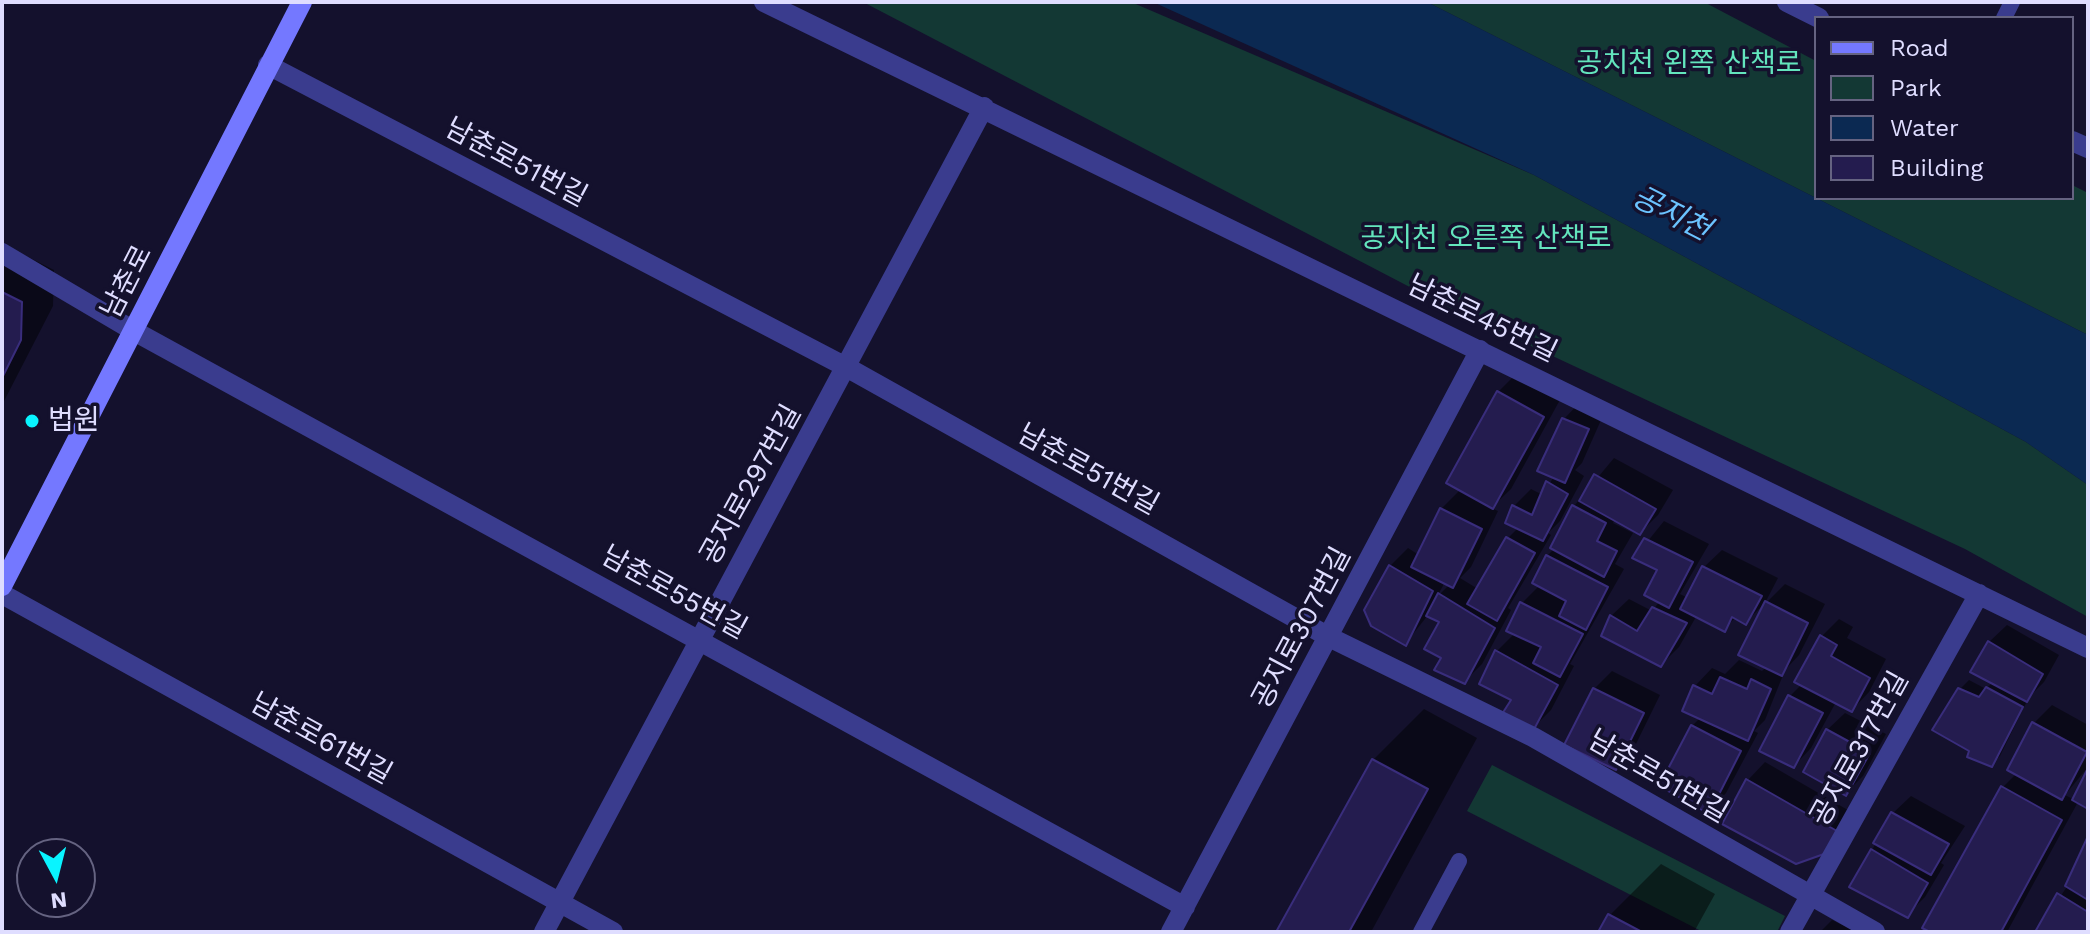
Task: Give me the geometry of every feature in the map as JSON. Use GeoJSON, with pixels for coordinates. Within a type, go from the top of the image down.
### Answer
{"type":"FeatureCollection","features":[{"type":"Feature","properties":{"kind":"street","name":"남춘로"},"geometry":{"type":"LineString","coordinates":[[2,586],[302,2]]}},
{"type":"Feature","properties":{"kind":"street","name":"남춘로45번길"},"geometry":{"type":"LineString","coordinates":[[764,2],[2088,648]]}},
{"type":"Feature","properties":{"kind":"street"},"geometry":{"type":"LineString","coordinates":[[1787,2],[1815,16]]}},
{"type":"Feature","properties":{"kind":"street","name":"남춘로51번길"},"geometry":{"type":"LineString","coordinates":[[268,65],[848,368],[1329,637],[1533,737],[1875,932]]}},
{"type":"Feature","properties":{"kind":"street","name":"공지로297번길"},"geometry":{"type":"LineString","coordinates":[[544,932],[699,639],[848,368],[984,107]]}},
{"type":"Feature","properties":{"kind":"street","name":"남춘로55번길"},"geometry":{"type":"LineString","coordinates":[[2,253],[134,331],[1185,907]]}},
{"type":"Feature","properties":{"kind":"street","name":"공지로307번길"},"geometry":{"type":"LineString","coordinates":[[1171,932],[1480,350]]}},
{"type":"Feature","properties":{"kind":"street","name":"남춘로61번길"},"geometry":{"type":"LineString","coordinates":[[2,594],[613,932]]}},
{"type":"Feature","properties":{"kind":"street","name":"공지로317번길"},"geometry":{"type":"LineString","coordinates":[[1790,932],[1979,594]]}},
{"type":"Feature","properties":{"kind":"lane"},"geometry":{"type":"LineString","coordinates":[[1421,932],[1459,861]]}},
{"type":"Feature","properties":{"kind":"green space","name":"공지천 오른쪽 산책로"},"geometry":{"type":"Polygon","coordinates":[[[863,2],[1131,2],[1534,175],[2026,442],[2088,485],[2088,617],[1965,549],[1450,308],[863,2]]]}},
{"type":"Feature","properties":{"kind":"green space","name":"공치천 왼쪽 산책로"},"geometry":{"type":"Polygon","coordinates":[[[1427,2],[1704,2],[1814,60],[1814,197],[1427,2]]]}},
{"type":"Feature","properties":{"kind":"green space"},"geometry":{"type":"Polygon","coordinates":[[[2074,186],[2088,193],[2088,335],[1820,200],[2074,200],[2074,186]]]}},
{"type":"Feature","properties":{"kind":"green space"},"geometry":{"type":"Polygon","coordinates":[[[1492,765],[1785,916],[1777,932],[1703,932],[1467,811],[1492,765]]]}},
{"type":"Feature","properties":{"kind":"water","name":"공지천"},"geometry":{"type":"Polygon","coordinates":[[[1153,2],[1427,2],[1814,197],[1814,200],[1820,200],[2088,335],[2088,485],[2026,442],[1534,175],[1153,2]]]}},
{"type":"Feature","properties":{"kind":"building"},"geometry":{"type":"Polygon","coordinates":[[[2,292],[22,302],[21,340],[2,378],[2,292]]]}},
{"type":"Feature","properties":{"kind":"building"},"geometry":{"type":"Polygon","coordinates":[[[1497,391],[1544,417],[1493,509],[1446,483],[1497,391]]]}},
{"type":"Feature","properties":{"kind":"building"},"geometry":{"type":"Polygon","coordinates":[[[1562,418],[1589,429],[1565,483],[1537,471],[1562,418]]]}},
{"type":"Feature","properties":{"kind":"building"},"geometry":{"type":"Polygon","coordinates":[[[1594,474],[1656,509],[1640,535],[1579,501],[1594,474]]]}},
{"type":"Feature","properties":{"kind":"building"},"geometry":{"type":"Polygon","coordinates":[[[1546,481],[1568,494],[1543,541],[1505,523],[1512,505],[1532,515],[1546,481]]]}},
{"type":"Feature","properties":{"kind":"building"},"geometry":{"type":"Polygon","coordinates":[[[1572,505],[1606,523],[1597,541],[1617,551],[1604,577],[1550,548],[1572,505]]]}},
{"type":"Feature","properties":{"kind":"building"},"geometry":{"type":"Polygon","coordinates":[[[1440,508],[1482,529],[1453,588],[1411,567],[1440,508]]]}},
{"type":"Feature","properties":{"kind":"building"},"geometry":{"type":"Polygon","coordinates":[[[1506,537],[1535,553],[1497,621],[1467,604],[1506,537]]]}},
{"type":"Feature","properties":{"kind":"building"},"geometry":{"type":"Polygon","coordinates":[[[1644,538],[1693,562],[1669,608],[1644,595],[1657,570],[1632,558],[1644,538]]]}},
{"type":"Feature","properties":{"kind":"building"},"geometry":{"type":"Polygon","coordinates":[[[1546,555],[1608,587],[1586,630],[1559,616],[1566,601],[1532,583],[1546,555]]]}},
{"type":"Feature","properties":{"kind":"building"},"geometry":{"type":"Polygon","coordinates":[[[1389,565],[1433,591],[1406,646],[1371,626],[1364,610],[1389,565]]]}},
{"type":"Feature","properties":{"kind":"building"},"geometry":{"type":"Polygon","coordinates":[[[1702,566],[1762,596],[1746,625],[1732,617],[1725,632],[1680,609],[1702,566]]]}},
{"type":"Feature","properties":{"kind":"building"},"geometry":{"type":"Polygon","coordinates":[[[1438,593],[1495,628],[1465,684],[1434,670],[1441,658],[1424,649],[1439,622],[1426,616],[1438,593]]]}},
{"type":"Feature","properties":{"kind":"building"},"geometry":{"type":"Polygon","coordinates":[[[1765,601],[1808,623],[1782,676],[1738,655],[1765,601]]]}},
{"type":"Feature","properties":{"kind":"building"},"geometry":{"type":"Polygon","coordinates":[[[1520,602],[1583,634],[1560,677],[1533,663],[1541,647],[1506,631],[1520,602]]]}},
{"type":"Feature","properties":{"kind":"building"},"geometry":{"type":"Polygon","coordinates":[[[1652,607],[1687,623],[1661,667],[1601,636],[1610,615],[1637,631],[1652,607]]]}},
{"type":"Feature","properties":{"kind":"building"},"geometry":{"type":"Polygon","coordinates":[[[1820,635],[1837,645],[1831,656],[1870,678],[1852,712],[1794,682],[1820,635]]]}},
{"type":"Feature","properties":{"kind":"building"},"geometry":{"type":"Polygon","coordinates":[[[1988,641],[2043,674],[2027,702],[1970,672],[1988,641]]]}},
{"type":"Feature","properties":{"kind":"building"},"geometry":{"type":"Polygon","coordinates":[[[1495,650],[1558,685],[1533,731],[1502,714],[1511,700],[1479,684],[1495,650]]]}},
{"type":"Feature","properties":{"kind":"building"},"geometry":{"type":"Polygon","coordinates":[[[1720,677],[1747,689],[1751,679],[1771,689],[1748,741],[1682,711],[1693,685],[1712,694],[1720,677]]]}},
{"type":"Feature","properties":{"kind":"building"},"geometry":{"type":"Polygon","coordinates":[[[1986,687],[2023,707],[1992,767],[1967,757],[1969,751],[1932,730],[1958,688],[1979,697],[1986,687]]]}},
{"type":"Feature","properties":{"kind":"building"},"geometry":{"type":"Polygon","coordinates":[[[1593,688],[1644,713],[1616,770],[1564,745],[1593,688]]]}},
{"type":"Feature","properties":{"kind":"building"},"geometry":{"type":"Polygon","coordinates":[[[1788,695],[1823,713],[1794,768],[1759,751],[1788,695]]]}},
{"type":"Feature","properties":{"kind":"building"},"geometry":{"type":"Polygon","coordinates":[[[2032,722],[2087,752],[2062,800],[2007,770],[2032,722]]]}},
{"type":"Feature","properties":{"kind":"building"},"geometry":{"type":"Polygon","coordinates":[[[1691,725],[1741,751],[1709,814],[1659,786],[1691,725]]]}},
{"type":"Feature","properties":{"kind":"building"},"geometry":{"type":"Polygon","coordinates":[[[1826,729],[1870,753],[1846,796],[1803,772],[1826,729]]]}},
{"type":"Feature","properties":{"kind":"building"},"geometry":{"type":"Polygon","coordinates":[[[1372,759],[1428,789],[1349,932],[1276,932],[1372,759]]]}},
{"type":"Feature","properties":{"kind":"building"},"geometry":{"type":"Polygon","coordinates":[[[2088,768],[2088,809],[2072,800],[2088,768]]]}},
{"type":"Feature","properties":{"kind":"building"},"geometry":{"type":"Polygon","coordinates":[[[1746,779],[1837,831],[1824,854],[1796,864],[1722,824],[1746,779]]]}},
{"type":"Feature","properties":{"kind":"building"},"geometry":{"type":"Polygon","coordinates":[[[2001,786],[2062,820],[2001,932],[1930,932],[1922,928],[2001,786]]]}},
{"type":"Feature","properties":{"kind":"building"},"geometry":{"type":"Polygon","coordinates":[[[1891,812],[1949,844],[1931,875],[1873,843],[1891,812]]]}},
{"type":"Feature","properties":{"kind":"building"},"geometry":{"type":"Polygon","coordinates":[[[2088,836],[2088,900],[2065,886],[2088,836]]]}},
{"type":"Feature","properties":{"kind":"building"},"geometry":{"type":"Polygon","coordinates":[[[1871,849],[1928,883],[1908,918],[1849,887],[1871,849]]]}},
{"type":"Feature","properties":{"kind":"building"},"geometry":{"type":"Polygon","coordinates":[[[2057,893],[2088,912],[2088,932],[2035,932],[2057,893]]]}},
{"type":"Feature","properties":{"kind":"building"},"geometry":{"type":"Polygon","coordinates":[[[1608,914],[1642,932],[1598,932],[1608,914]]]}},
{"type":"Feature","properties":{"kind":"place","name":"법원"},"geometry":{"type":"Point","coordinates":[32,421]}}]}
